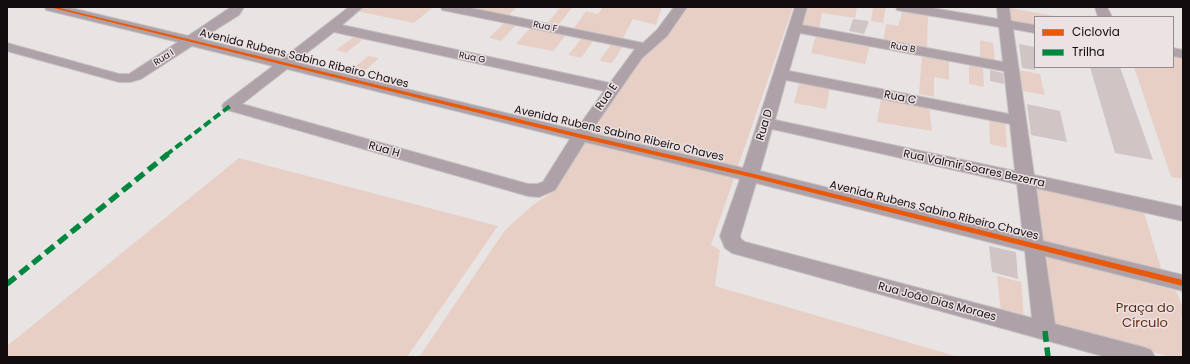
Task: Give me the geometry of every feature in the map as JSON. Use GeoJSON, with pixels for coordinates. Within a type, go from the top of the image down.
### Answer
{"type":"FeatureCollection","features":[{"type":"Feature","properties":{"kind":"street","name":"Avenida Rubens Sabino Ribeiro Chaves"},"geometry":{"type":"LineString","coordinates":[[51,7],[580,136],[750,175],[1183,283]]}},
{"type":"Feature","properties":{"kind":"street","name":"Rua I"},"geometry":{"type":"LineString","coordinates":[[7,47],[119,78],[128,78],[136,76],[190,42],[234,12],[238,7]]}},
{"type":"Feature","properties":{"kind":"street"},"geometry":{"type":"LineString","coordinates":[[284,64],[357,7]]}},
{"type":"Feature","properties":{"kind":"street","name":"Rua F"},"geometry":{"type":"LineString","coordinates":[[447,7],[644,47]]}},
{"type":"Feature","properties":{"kind":"street","name":"Rua E"},"geometry":{"type":"LineString","coordinates":[[539,191],[549,186],[580,136],[636,54],[662,33],[678,7]]}},
{"type":"Feature","properties":{"kind":"street","name":"Rua D"},"geometry":{"type":"LineString","coordinates":[[732,243],[730,236],[801,7]]}},
{"type":"Feature","properties":{"kind":"street"},"geometry":{"type":"LineString","coordinates":[[902,7],[1004,16],[1034,29]]}},
{"type":"Feature","properties":{"kind":"street"},"geometry":{"type":"LineString","coordinates":[[1004,16],[1045,331]]}},
{"type":"Feature","properties":{"kind":"street","name":"Rua G"},"geometry":{"type":"LineString","coordinates":[[331,27],[613,88]]}},
{"type":"Feature","properties":{"kind":"street","name":"Rua B"},"geometry":{"type":"LineString","coordinates":[[795,28],[1011,68]]}},
{"type":"Feature","properties":{"kind":"street","name":"Rua H"},"geometry":{"type":"LineString","coordinates":[[284,64],[230,106],[531,191],[539,191]]}},
{"type":"Feature","properties":{"kind":"street","name":"Rua C"},"geometry":{"type":"LineString","coordinates":[[781,74],[1018,120]]}},
{"type":"Feature","properties":{"kind":"street","name":"Rua Valmir Soares Bezerra"},"geometry":{"type":"LineString","coordinates":[[766,123],[1183,214]]}},
{"type":"Feature","properties":{"kind":"street","name":"Rua João Dias Moraes"},"geometry":{"type":"LineString","coordinates":[[732,243],[739,248],[1143,357]]}},
{"type":"Feature","properties":{"kind":"green space"},"geometry":{"type":"Polygon","coordinates":[[[361,7],[432,8],[414,23],[356,11],[361,7]]]}},
{"type":"Feature","properties":{"kind":"green space"},"geometry":{"type":"Polygon","coordinates":[[[470,7],[517,7],[509,15],[470,7]]]}},
{"type":"Feature","properties":{"kind":"green space"},"geometry":{"type":"Polygon","coordinates":[[[561,7],[572,8],[559,24],[548,22],[561,7]]]}},
{"type":"Feature","properties":{"kind":"green space"},"geometry":{"type":"Polygon","coordinates":[[[603,7],[662,7],[656,25],[633,19],[623,38],[574,28],[586,11],[598,14],[603,7]]]}},
{"type":"Feature","properties":{"kind":"green space"},"geometry":{"type":"Polygon","coordinates":[[[681,7],[793,7],[711,245],[720,250],[715,286],[959,357],[419,357],[505,230],[533,205],[552,192],[581,143],[640,52],[681,7]]]}},
{"type":"Feature","properties":{"kind":"green space"},"geometry":{"type":"Polygon","coordinates":[[[806,7],[857,7],[855,18],[822,13],[819,30],[800,26],[806,7]]]}},
{"type":"Feature","properties":{"kind":"green space"},"geometry":{"type":"Polygon","coordinates":[[[873,7],[886,7],[883,23],[871,21],[873,7]]]}},
{"type":"Feature","properties":{"kind":"green space"},"geometry":{"type":"Polygon","coordinates":[[[1010,8],[1055,16],[1034,16],[1034,26],[1009,21],[1010,8]]]}},
{"type":"Feature","properties":{"kind":"green space"},"geometry":{"type":"Polygon","coordinates":[[[903,10],[928,14],[927,49],[883,41],[886,24],[898,26],[903,10]]]}},
{"type":"Feature","properties":{"kind":"green space"},"geometry":{"type":"Polygon","coordinates":[[[505,22],[517,24],[501,41],[489,38],[505,22]]]}},
{"type":"Feature","properties":{"kind":"green space"},"geometry":{"type":"Polygon","coordinates":[[[531,27],[567,34],[553,51],[516,44],[531,27]]]}},
{"type":"Feature","properties":{"kind":"green space"},"geometry":{"type":"Polygon","coordinates":[[[356,35],[366,37],[346,53],[336,50],[356,35]]]}},
{"type":"Feature","properties":{"kind":"green space"},"geometry":{"type":"Polygon","coordinates":[[[816,35],[870,45],[865,64],[811,53],[816,35]]]}},
{"type":"Feature","properties":{"kind":"green space"},"geometry":{"type":"Polygon","coordinates":[[[582,38],[594,40],[581,58],[568,55],[582,38]]]}},
{"type":"Feature","properties":{"kind":"green space"},"geometry":{"type":"Polygon","coordinates":[[[980,40],[993,43],[995,62],[980,59],[980,40]]]}},
{"type":"Feature","properties":{"kind":"green space"},"geometry":{"type":"Polygon","coordinates":[[[612,43],[624,45],[612,63],[599,61],[612,43]]]}},
{"type":"Feature","properties":{"kind":"green space"},"geometry":{"type":"Polygon","coordinates":[[[922,55],[949,59],[949,80],[934,77],[934,97],[919,94],[922,55]]]}},
{"type":"Feature","properties":{"kind":"green space"},"geometry":{"type":"Polygon","coordinates":[[[368,56],[379,58],[357,78],[345,75],[368,56]]]}},
{"type":"Feature","properties":{"kind":"green space"},"geometry":{"type":"Polygon","coordinates":[[[1174,57],[1183,59],[1183,179],[1171,177],[1134,68],[1174,68],[1174,57]]]}},
{"type":"Feature","properties":{"kind":"green space"},"geometry":{"type":"Polygon","coordinates":[[[969,63],[983,66],[984,87],[969,84],[969,63]]]}},
{"type":"Feature","properties":{"kind":"green space"},"geometry":{"type":"Polygon","coordinates":[[[1019,70],[1040,74],[1045,95],[1023,91],[1019,70]]]}},
{"type":"Feature","properties":{"kind":"green space"},"geometry":{"type":"Polygon","coordinates":[[[800,81],[830,88],[826,109],[794,103],[800,81]]]}},
{"type":"Feature","properties":{"kind":"green space"},"geometry":{"type":"Polygon","coordinates":[[[881,98],[929,108],[932,131],[877,122],[881,98]]]}},
{"type":"Feature","properties":{"kind":"green space"},"geometry":{"type":"Polygon","coordinates":[[[989,118],[1005,122],[1007,148],[990,144],[989,118]]]}},
{"type":"Feature","properties":{"kind":"green space"},"geometry":{"type":"Polygon","coordinates":[[[239,158],[498,226],[407,357],[7,357],[7,346],[239,158]]]}},
{"type":"Feature","properties":{"kind":"green space"},"geometry":{"type":"Polygon","coordinates":[[[1035,185],[1143,209],[1162,272],[1043,243],[1035,185]]]}},
{"type":"Feature","properties":{"kind":"green space","name":"Praça do Círculo"},"geometry":{"type":"Polygon","coordinates":[[[1042,254],[1176,291],[1183,308],[1183,316],[1181,318],[1183,325],[1183,357],[1170,357],[1049,323],[1042,254]]]}},
{"type":"Feature","properties":{"kind":"green space"},"geometry":{"type":"Polygon","coordinates":[[[997,276],[1021,282],[1024,318],[1001,312],[997,276]]]}},
{"type":"Feature","properties":{"kind":"building"},"geometry":{"type":"Polygon","coordinates":[[[853,19],[869,21],[864,34],[849,31],[853,19]]]}},
{"type":"Feature","properties":{"kind":"building"},"geometry":{"type":"Polygon","coordinates":[[[1019,44],[1034,47],[1035,70],[1022,68],[1019,44]]]}},
{"type":"Feature","properties":{"kind":"building"},"geometry":{"type":"Polygon","coordinates":[[[1090,68],[1120,68],[1153,160],[1115,153],[1090,68]]]}},
{"type":"Feature","properties":{"kind":"building"},"geometry":{"type":"Polygon","coordinates":[[[990,70],[1003,73],[1004,84],[990,81],[990,70]]]}},
{"type":"Feature","properties":{"kind":"building"},"geometry":{"type":"Polygon","coordinates":[[[1027,104],[1060,111],[1067,142],[1031,135],[1027,104]]]}},
{"type":"Feature","properties":{"kind":"building"},"geometry":{"type":"Polygon","coordinates":[[[989,246],[1016,252],[1018,279],[992,272],[989,246]]]}},
{"type":"Feature","properties":{"kind":"marked path"},"geometry":{"type":"LineString","coordinates":[[7,284],[134,180],[230,106]]}},
{"type":"Feature","properties":{"kind":"marked path"},"geometry":{"type":"LineString","coordinates":[[1045,331],[1048,357]]}},
{"type":"Feature","properties":{"kind":"cycle path"},"geometry":{"type":"LineString","coordinates":[[51,7],[580,136],[750,175],[1183,283]]}}]}
